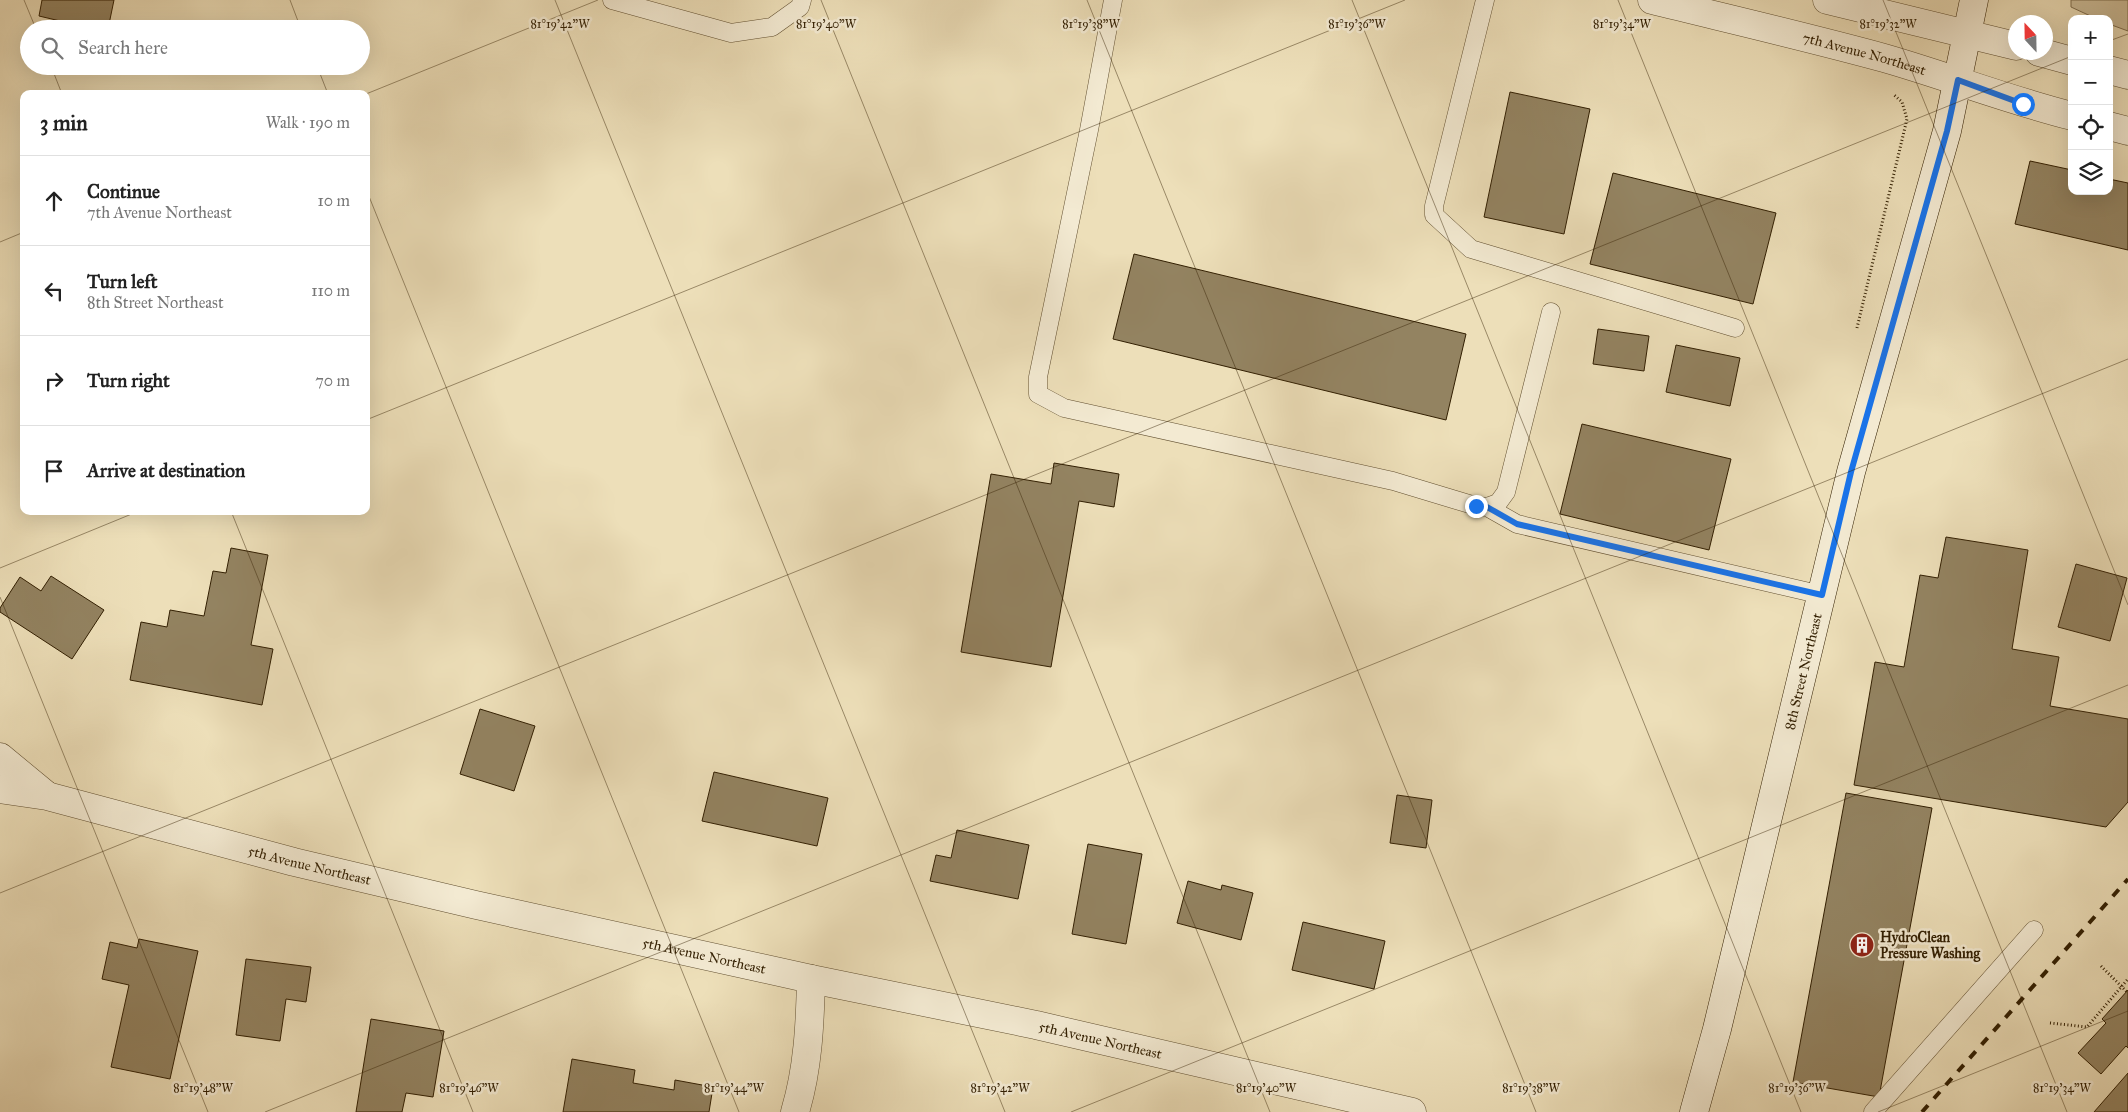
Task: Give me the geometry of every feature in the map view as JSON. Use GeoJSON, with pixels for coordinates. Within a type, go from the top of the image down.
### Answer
{"type":"FeatureCollection","features":[{"type":"Feature","properties":{"kind":"street","name":"7th Avenue Northeast"},"geometry":{"type":"LineString","coordinates":[[1652,0],[1883,58],[1958,80],[2023,104],[2068,115]]}},
{"type":"Feature","properties":{"kind":"street"},"geometry":{"type":"LineString","coordinates":[[1827,0],[2008,44]]}},
{"type":"Feature","properties":{"kind":"street","name":"8th Street Northeast"},"geometry":{"type":"LineString","coordinates":[[1694,1112],[1719,1020],[1851,472],[1947,131],[1969,33],[1974,0]]}},
{"type":"Feature","properties":{"kind":"street"},"geometry":{"type":"LineString","coordinates":[[2053,56],[2068,60]]}},
{"type":"Feature","properties":{"kind":"street"},"geometry":{"type":"LineString","coordinates":[[2113,71],[2128,75]]}},
{"type":"Feature","properties":{"kind":"street"},"geometry":{"type":"LineString","coordinates":[[2113,127],[2128,131]]}},
{"type":"Feature","properties":{"kind":"street"},"geometry":{"type":"LineString","coordinates":[[0,757],[47,796]]}},
{"type":"Feature","properties":{"kind":"street","name":"5th Avenue Northeast"},"geometry":{"type":"LineString","coordinates":[[0,789],[47,796],[313,866],[811,979],[1036,1025],[1412,1112]]}},
{"type":"Feature","properties":{"kind":"street"},"geometry":{"type":"LineString","coordinates":[[795,1112],[800,1096],[810,1030],[811,979]]}},
{"type":"Feature","properties":{"kind":"lane"},"geometry":{"type":"LineString","coordinates":[[612,0],[731,33],[772,27],[800,7],[802,0]]}},
{"type":"Feature","properties":{"kind":"lane"},"geometry":{"type":"LineString","coordinates":[[1113,0],[1089,130],[1038,377],[1038,394],[1064,408],[1393,482],[1459,503],[1487,507],[1517,524],[1822,595]]}},
{"type":"Feature","properties":{"kind":"lane"},"geometry":{"type":"LineString","coordinates":[[1485,0],[1434,206],[1434,215],[1471,249],[1735,328]]}},
{"type":"Feature","properties":{"kind":"lane"},"geometry":{"type":"LineString","coordinates":[[1487,507],[1498,503],[1506,492],[1551,312]]}},
{"type":"Feature","properties":{"kind":"lane"},"geometry":{"type":"LineString","coordinates":[[1873,1112],[2034,930]]}},
{"type":"Feature","properties":{"kind":"path"},"geometry":{"type":"LineString","coordinates":[[2101,966],[2128,993]]}},
{"type":"Feature","properties":{"kind":"path"},"geometry":{"type":"LineString","coordinates":[[2050,1024],[2087,1027],[2128,979]]}},
{"type":"Feature","properties":{"kind":"shaded area"},"geometry":{"type":"Polygon","coordinates":[[[2071,0],[2128,0],[2128,31],[2113,25],[2113,15],[2088,15],[2071,7],[2071,0]]]}},
{"type":"Feature","properties":{"kind":"building"},"geometry":{"type":"Polygon","coordinates":[[[42,0],[114,0],[110,20],[56,20],[39,16],[42,0]]]}},
{"type":"Feature","properties":{"kind":"building"},"geometry":{"type":"Polygon","coordinates":[[[1510,92],[1590,109],[1564,234],[1484,217],[1510,92]]]}},
{"type":"Feature","properties":{"kind":"building"},"geometry":{"type":"Polygon","coordinates":[[[2030,161],[2068,169],[2068,195],[2113,195],[2113,180],[2128,183],[2128,250],[2015,224],[2030,161]]]}},
{"type":"Feature","properties":{"kind":"building"},"geometry":{"type":"Polygon","coordinates":[[[1613,173],[1776,213],[1753,304],[1590,264],[1613,173]]]}},
{"type":"Feature","properties":{"kind":"building"},"geometry":{"type":"Polygon","coordinates":[[[1134,254],[1466,334],[1446,420],[1113,339],[1134,254]]]}},
{"type":"Feature","properties":{"kind":"building"},"geometry":{"type":"Polygon","coordinates":[[[1598,329],[1649,336],[1644,371],[1593,364],[1598,329]]]}},
{"type":"Feature","properties":{"kind":"building"},"geometry":{"type":"Polygon","coordinates":[[[1676,345],[1740,358],[1730,406],[1666,392],[1676,345]]]}},
{"type":"Feature","properties":{"kind":"building"},"geometry":{"type":"Polygon","coordinates":[[[1582,424],[1731,459],[1709,550],[1560,514],[1582,424]]]}},
{"type":"Feature","properties":{"kind":"building"},"geometry":{"type":"Polygon","coordinates":[[[1054,463],[1119,474],[1114,507],[1079,501],[1051,667],[961,652],[991,474],[1051,484],[1054,463]]]}},
{"type":"Feature","properties":{"kind":"building"},"geometry":{"type":"Polygon","coordinates":[[[1946,537],[2028,550],[2012,649],[2059,657],[2050,706],[2128,719],[2128,802],[2106,827],[1854,785],[1875,662],[1904,667],[1920,575],[1938,578],[1946,537]]]}},
{"type":"Feature","properties":{"kind":"building"},"geometry":{"type":"Polygon","coordinates":[[[231,548],[268,555],[251,645],[273,649],[262,705],[130,680],[141,622],[167,627],[170,610],[204,616],[213,571],[226,573],[231,548]]]}},
{"type":"Feature","properties":{"kind":"building"},"geometry":{"type":"Polygon","coordinates":[[[2076,564],[2127,578],[2110,641],[2058,627],[2076,564]]]}},
{"type":"Feature","properties":{"kind":"building"},"geometry":{"type":"Polygon","coordinates":[[[51,576],[104,610],[72,659],[0,612],[0,608],[20,577],[41,591],[51,576]]]}},
{"type":"Feature","properties":{"kind":"building"},"geometry":{"type":"Polygon","coordinates":[[[480,709],[535,726],[514,791],[460,774],[480,709]]]}},
{"type":"Feature","properties":{"kind":"building"},"geometry":{"type":"Polygon","coordinates":[[[714,772],[828,798],[817,846],[702,821],[714,772]]]}},
{"type":"Feature","properties":{"kind":"building","name":"HydroClean Pressure Washing"},"geometry":{"type":"Polygon","coordinates":[[[1846,793],[1932,808],[1879,1097],[1793,1082],[1846,793]]]}},
{"type":"Feature","properties":{"kind":"building"},"geometry":{"type":"Polygon","coordinates":[[[1397,795],[1432,800],[1426,848],[1390,843],[1397,795]]]}},
{"type":"Feature","properties":{"kind":"building"},"geometry":{"type":"Polygon","coordinates":[[[957,830],[1029,845],[1018,899],[930,881],[936,855],[951,858],[957,830]]]}},
{"type":"Feature","properties":{"kind":"building"},"geometry":{"type":"Polygon","coordinates":[[[1088,844],[1142,854],[1126,944],[1072,934],[1088,844]]]}},
{"type":"Feature","properties":{"kind":"building"},"geometry":{"type":"Polygon","coordinates":[[[1188,881],[1221,890],[1222,885],[1253,893],[1241,940],[1177,923],[1188,881]]]}},
{"type":"Feature","properties":{"kind":"building"},"geometry":{"type":"Polygon","coordinates":[[[1303,922],[1385,941],[1374,989],[1292,970],[1303,922]]]}},
{"type":"Feature","properties":{"kind":"building"},"geometry":{"type":"Polygon","coordinates":[[[139,939],[198,951],[170,1079],[111,1067],[129,985],[102,979],[110,942],[137,948],[139,939]]]}},
{"type":"Feature","properties":{"kind":"building"},"geometry":{"type":"Polygon","coordinates":[[[246,959],[311,967],[306,1002],[286,999],[280,1041],[236,1035],[246,959]]]}},
{"type":"Feature","properties":{"kind":"building"},"geometry":{"type":"Polygon","coordinates":[[[2128,990],[2128,1048],[2126,1046],[2101,1074],[2078,1053],[2106,1023],[2102,1019],[2128,990]]]}},
{"type":"Feature","properties":{"kind":"building"},"geometry":{"type":"Polygon","coordinates":[[[371,1019],[444,1031],[433,1097],[406,1093],[402,1112],[356,1112],[371,1019]]]}},
{"type":"Feature","properties":{"kind":"building"},"geometry":{"type":"Polygon","coordinates":[[[572,1059],[635,1070],[633,1083],[674,1090],[675,1080],[713,1087],[709,1112],[563,1112],[572,1059]]]}},
{"type":"Feature","properties":{"kind":"building"},"geometry":{"type":"Polygon","coordinates":[[[2128,1073],[2128,1112],[2094,1112],[2128,1073]]]}},
{"type":"Feature","properties":{"kind":"railway"},"geometry":{"type":"LineString","coordinates":[[1922,1112],[2128,879]]}},
{"type":"Feature","properties":{"kind":"place","name":"HydroClean Pressure Washing"},"geometry":{"type":"Point","coordinates":[1862,945]}},
{"type":"Feature","properties":{"kind":"route"},"geometry":{"type":"LineString","coordinates":[[1476,506],[1487,507],[1517,524],[1822,595],[1851,472],[1947,131],[1958,80],[2023,104]]}}]}
